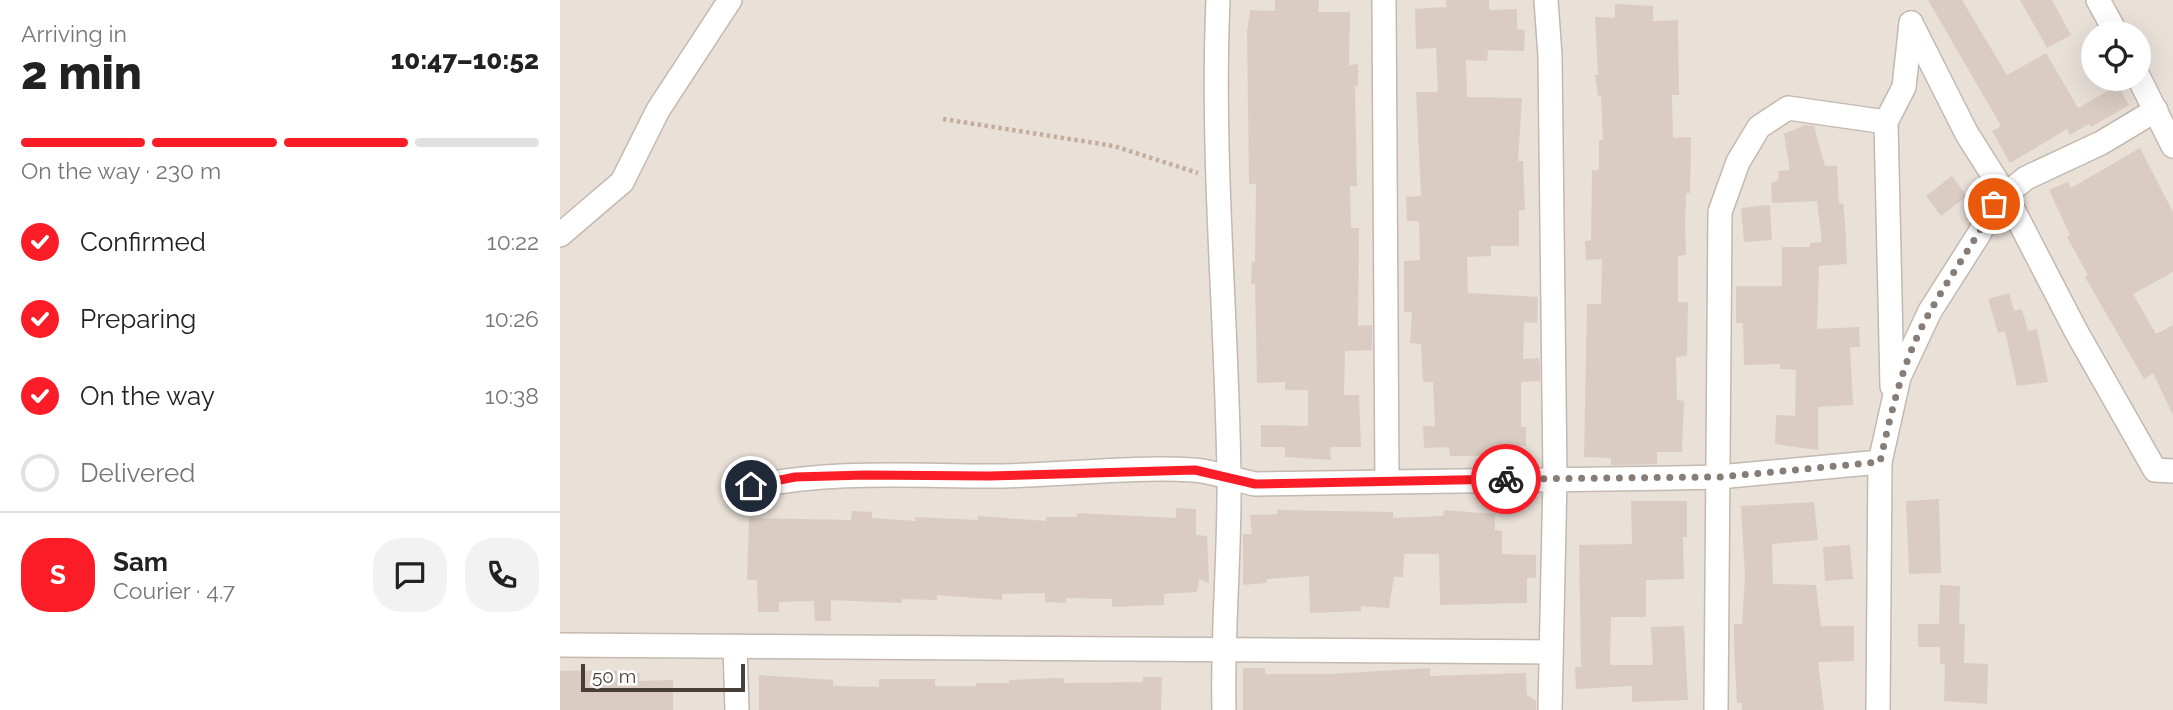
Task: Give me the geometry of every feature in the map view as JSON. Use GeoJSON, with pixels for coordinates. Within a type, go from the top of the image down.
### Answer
{"type":"FeatureCollection","features":[{"type":"Feature","properties":{"kind":"street"},"geometry":{"type":"LineString","coordinates":[[560,235],[622,182],[658,110],[730,0]]}},
{"type":"Feature","properties":{"kind":"street"},"geometry":{"type":"LineString","coordinates":[[1218,0],[1219,180],[1229,479],[1222,649],[1224,710]]}},
{"type":"Feature","properties":{"kind":"street"},"geometry":{"type":"LineString","coordinates":[[1384,0],[1387,481]]}},
{"type":"Feature","properties":{"kind":"street"},"geometry":{"type":"LineString","coordinates":[[1546,0],[1550,56],[1555,478],[1549,652],[1550,710]]}},
{"type":"Feature","properties":{"kind":"street"},"geometry":{"type":"LineString","coordinates":[[2098,0],[2109,21]]}},
{"type":"Feature","properties":{"kind":"street"},"geometry":{"type":"LineString","coordinates":[[1893,405],[1886,122],[1904,87],[1910,23],[1967,134],[2005,194],[2077,333],[2155,470],[2173,471]]}},
{"type":"Feature","properties":{"kind":"street"},"geometry":{"type":"LineString","coordinates":[[2146,91],[2173,146]]}},
{"type":"Feature","properties":{"kind":"street"},"geometry":{"type":"LineString","coordinates":[[1716,710],[1720,212],[1738,162],[1759,127],[1788,108],[1886,122]]}},
{"type":"Feature","properties":{"kind":"street"},"geometry":{"type":"LineString","coordinates":[[1878,710],[1880,462],[1899,377],[1930,311],[1979,234],[1994,204],[2026,178],[2101,143],[2156,110]]}},
{"type":"Feature","properties":{"kind":"street"},"geometry":{"type":"LineString","coordinates":[[751,486],[795,477],[910,473],[989,476],[1195,470],[1255,484],[1719,477],[1880,462]]}},
{"type":"Feature","properties":{"kind":"street"},"geometry":{"type":"LineString","coordinates":[[560,645],[1549,652]]}},
{"type":"Feature","properties":{"kind":"street"},"geometry":{"type":"LineString","coordinates":[[735,647],[737,710]]}},
{"type":"Feature","properties":{"kind":"path"},"geometry":{"type":"LineString","coordinates":[[943,119],[1114,146],[1219,180]]}},
{"type":"Feature","properties":{"kind":"shaded area"},"geometry":{"type":"Polygon","coordinates":[[[560,0],[2173,0],[2173,710],[560,710],[560,0]]]}},
{"type":"Feature","properties":{"kind":"building"},"geometry":{"type":"Polygon","coordinates":[[[1275,0],[1319,0],[1318,12],[1350,12],[1349,65],[1358,64],[1358,86],[1355,86],[1357,186],[1350,186],[1351,228],[1359,228],[1358,326],[1372,325],[1372,350],[1345,351],[1344,395],[1359,395],[1361,447],[1330,447],[1331,460],[1285,457],[1285,447],[1261,447],[1261,425],[1308,426],[1308,390],[1285,390],[1285,382],[1257,383],[1255,284],[1251,284],[1252,262],[1255,262],[1256,184],[1249,184],[1247,32],[1250,10],[1275,11],[1275,0]]]}},
{"type":"Feature","properties":{"kind":"building"},"geometry":{"type":"Polygon","coordinates":[[[1446,0],[1489,0],[1489,10],[1517,9],[1517,29],[1525,30],[1524,51],[1488,50],[1487,61],[1466,60],[1467,97],[1522,98],[1518,161],[1523,161],[1525,210],[1519,210],[1519,246],[1491,246],[1491,256],[1467,257],[1468,293],[1538,297],[1537,323],[1524,322],[1523,359],[1539,358],[1540,365],[1540,381],[1521,382],[1521,427],[1526,427],[1526,446],[1497,446],[1497,456],[1450,456],[1449,447],[1424,448],[1423,426],[1435,426],[1433,382],[1423,382],[1421,344],[1410,343],[1412,312],[1404,312],[1404,261],[1420,260],[1419,221],[1407,221],[1406,197],[1421,196],[1416,92],[1438,92],[1436,48],[1416,49],[1415,9],[1446,7],[1446,0]]]}},
{"type":"Feature","properties":{"kind":"building"},"geometry":{"type":"Polygon","coordinates":[[[1928,0],[1962,0],[2007,75],[2046,53],[2078,108],[2108,91],[2121,91],[2129,105],[2091,127],[2089,124],[2070,135],[2067,129],[2010,163],[1992,131],[2001,126],[1928,0]]]}},
{"type":"Feature","properties":{"kind":"building"},"geometry":{"type":"Polygon","coordinates":[[[2020,0],[2052,0],[2071,35],[2047,48],[2020,0]]]}},
{"type":"Feature","properties":{"kind":"building"},"geometry":{"type":"Polygon","coordinates":[[[1615,4],[1653,6],[1653,21],[1678,20],[1679,95],[1672,95],[1673,138],[1691,137],[1690,193],[1686,193],[1686,255],[1678,256],[1678,302],[1688,302],[1687,356],[1676,357],[1677,400],[1684,401],[1682,452],[1657,452],[1657,464],[1611,465],[1611,458],[1584,457],[1587,304],[1601,304],[1602,259],[1586,260],[1585,241],[1591,240],[1592,170],[1599,170],[1599,140],[1603,140],[1601,96],[1598,96],[1595,75],[1598,75],[1595,17],[1615,18],[1615,4]]]}},
{"type":"Feature","properties":{"kind":"building"},"geometry":{"type":"Polygon","coordinates":[[[1805,125],[1814,126],[1825,166],[1837,166],[1839,204],[1843,203],[1845,222],[1847,264],[1819,266],[1817,329],[1859,327],[1860,347],[1850,347],[1853,405],[1818,407],[1818,450],[1775,444],[1776,415],[1795,416],[1796,370],[1780,369],[1780,364],[1744,365],[1743,323],[1736,323],[1736,286],[1782,286],[1782,247],[1810,247],[1810,243],[1822,242],[1817,201],[1772,203],[1771,183],[1779,180],[1778,171],[1790,170],[1784,134],[1805,125]]]}},
{"type":"Feature","properties":{"kind":"building"},"geometry":{"type":"Polygon","coordinates":[[[2140,148],[2173,212],[2173,272],[2133,294],[2156,334],[2173,325],[2173,415],[2153,373],[2144,379],[2085,277],[2088,275],[2067,237],[2070,235],[2049,190],[2068,182],[2071,188],[2140,148]]]}},
{"type":"Feature","properties":{"kind":"building"},"geometry":{"type":"Polygon","coordinates":[[[1952,176],[1967,196],[1941,216],[1926,196],[1952,176]]]}},
{"type":"Feature","properties":{"kind":"building"},"geometry":{"type":"Polygon","coordinates":[[[1770,205],[1772,240],[1744,242],[1741,208],[1770,205]]]}},
{"type":"Feature","properties":{"kind":"building"},"geometry":{"type":"Polygon","coordinates":[[[2009,293],[2014,311],[2022,309],[2028,331],[2037,329],[2048,382],[2017,386],[2005,331],[1998,333],[1988,299],[2009,293]]]}},
{"type":"Feature","properties":{"kind":"building"},"geometry":{"type":"Polygon","coordinates":[[[1939,499],[1941,573],[1909,574],[1906,501],[1939,499]]]}},
{"type":"Feature","properties":{"kind":"building"},"geometry":{"type":"Polygon","coordinates":[[[1631,501],[1687,501],[1687,537],[1683,537],[1684,579],[1646,580],[1646,617],[1611,617],[1610,665],[1653,665],[1651,627],[1684,626],[1688,700],[1632,702],[1632,686],[1576,689],[1575,667],[1581,667],[1579,545],[1632,544],[1631,501]]]}},
{"type":"Feature","properties":{"kind":"building"},"geometry":{"type":"Polygon","coordinates":[[[1814,502],[1818,540],[1772,544],[1773,584],[1816,585],[1821,626],[1854,626],[1854,661],[1818,662],[1824,710],[1742,710],[1742,703],[1737,703],[1734,646],[1734,624],[1742,624],[1745,577],[1741,506],[1814,502]]]}},
{"type":"Feature","properties":{"kind":"building"},"geometry":{"type":"Polygon","coordinates":[[[1176,508],[1196,509],[1196,535],[1207,536],[1209,583],[1199,579],[1197,592],[1164,594],[1164,605],[1112,607],[1112,599],[1066,598],[1066,603],[1045,602],[1045,593],[1002,594],[1002,600],[937,595],[937,600],[902,599],[902,603],[831,600],[831,621],[815,621],[814,601],[779,602],[779,612],[758,612],[757,580],[747,580],[749,518],[851,520],[852,511],[872,512],[872,518],[915,521],[915,517],[978,520],[978,516],[1046,521],[1046,517],[1077,517],[1077,513],[1176,518],[1176,508]]]}},
{"type":"Feature","properties":{"kind":"building"},"geometry":{"type":"Polygon","coordinates":[[[1277,510],[1393,512],[1393,518],[1443,516],[1444,510],[1495,514],[1495,530],[1502,531],[1502,554],[1536,555],[1536,578],[1527,578],[1527,603],[1440,605],[1439,554],[1404,554],[1403,577],[1394,577],[1389,608],[1361,606],[1361,611],[1310,613],[1309,576],[1267,579],[1266,583],[1243,585],[1243,534],[1252,534],[1250,515],[1277,514],[1277,510]]]}},
{"type":"Feature","properties":{"kind":"building"},"geometry":{"type":"Polygon","coordinates":[[[1850,545],[1853,579],[1825,581],[1823,547],[1850,545]]]}},
{"type":"Feature","properties":{"kind":"building"},"geometry":{"type":"Polygon","coordinates":[[[1940,585],[1960,586],[1959,624],[1965,624],[1964,663],[1988,664],[1987,704],[1944,701],[1945,664],[1940,664],[1940,647],[1918,647],[1918,624],[1939,624],[1940,585]]]}},
{"type":"Feature","properties":{"kind":"building"},"geometry":{"type":"Polygon","coordinates":[[[1243,668],[1265,668],[1265,674],[1329,674],[1430,668],[1430,676],[1526,673],[1527,695],[1536,701],[1536,710],[1243,710],[1243,668]]]}},
{"type":"Feature","properties":{"kind":"building"},"geometry":{"type":"Polygon","coordinates":[[[607,670],[640,673],[639,681],[673,680],[673,710],[560,710],[560,671],[607,670]]]}},
{"type":"Feature","properties":{"kind":"building"},"geometry":{"type":"Polygon","coordinates":[[[759,675],[833,680],[833,686],[879,687],[879,679],[935,679],[935,686],[976,686],[976,683],[1009,683],[1009,680],[1064,678],[1064,683],[1143,682],[1143,677],[1162,677],[1161,710],[759,710],[759,675]]]}},
{"type":"Feature","properties":{"kind":"way so far"},"geometry":{"type":"LineString","coordinates":[[1506,479],[1719,477],[1880,462],[1899,377],[1930,311],[1979,234],[1994,204]]}},
{"type":"Feature","properties":{"kind":"route"},"geometry":{"type":"LineString","coordinates":[[751,486],[795,477],[910,473],[989,476],[1195,470],[1255,484],[1506,479]]}}]}
